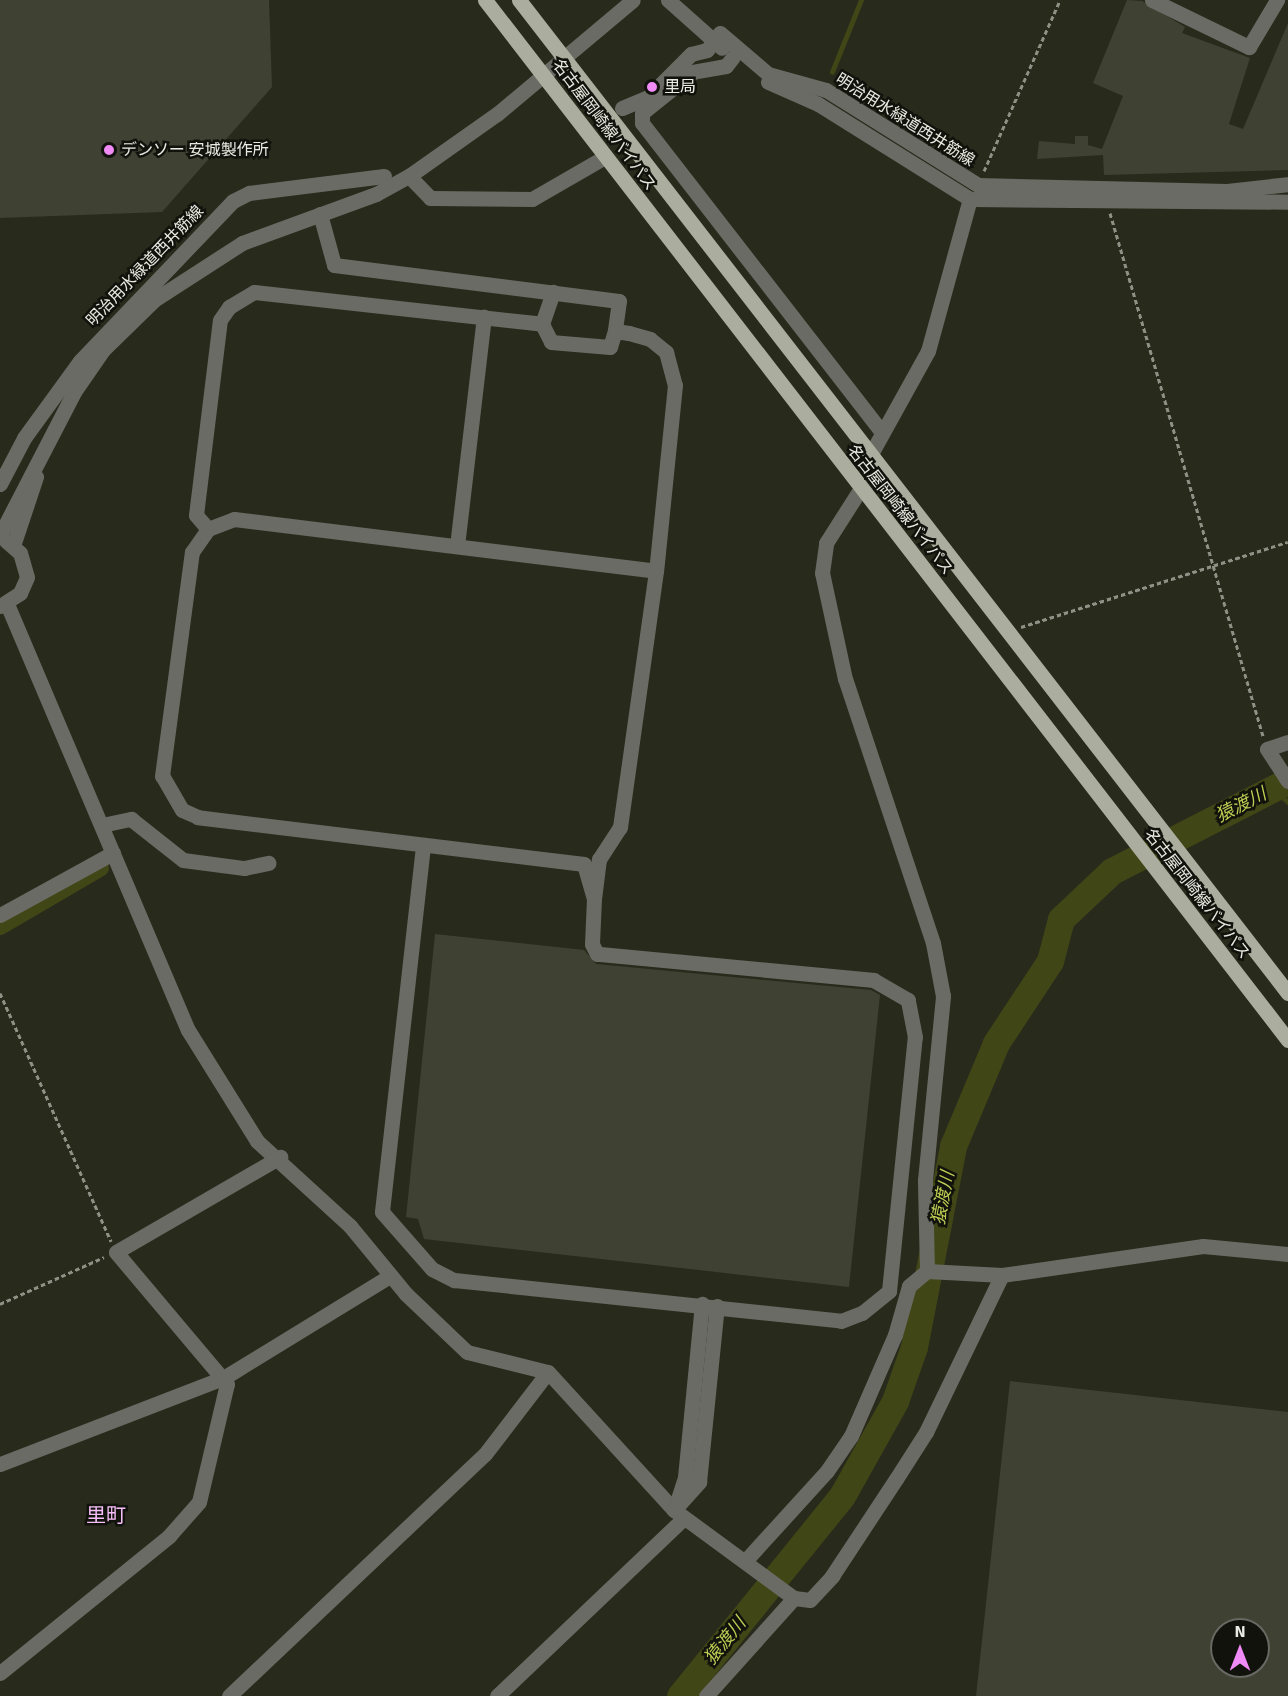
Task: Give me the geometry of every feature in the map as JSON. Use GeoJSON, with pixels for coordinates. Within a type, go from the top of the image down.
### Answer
{"type":"FeatureCollection","features":[{"type":"Feature","properties":{"kind":"main road","name":"名古屋岡崎線バイパス"},"geometry":{"type":"LineString","coordinates":[[485,0],[543,74],[603,158],[1288,1040]]}},
{"type":"Feature","properties":{"kind":"main road","name":"名古屋岡崎線バイパス"},"geometry":{"type":"LineString","coordinates":[[519,0],[1193,866],[1288,993]]}},
{"type":"Feature","properties":{"kind":"street"},"geometry":{"type":"LineString","coordinates":[[0,535],[44,448],[103,350],[153,300],[242,243],[320,214],[409,176],[543,74],[633,0]]}},
{"type":"Feature","properties":{"kind":"street"},"geometry":{"type":"LineString","coordinates":[[669,0],[715,43],[759,78],[818,104],[970,199],[1288,202]]}},
{"type":"Feature","properties":{"kind":"street"},"geometry":{"type":"LineString","coordinates":[[1152,0],[1249,47],[1277,0]]}},
{"type":"Feature","properties":{"kind":"street","name":"明治用水緑道西井筋線"},"geometry":{"type":"LineString","coordinates":[[715,43],[720,33],[768,74],[826,90],[978,185],[1227,191],[1288,184]]}},
{"type":"Feature","properties":{"kind":"street"},"geometry":{"type":"LineString","coordinates":[[622,108],[648,97],[692,54],[715,43]]}},
{"type":"Feature","properties":{"kind":"street"},"geometry":{"type":"LineString","coordinates":[[733,57],[726,66],[693,72],[642,112],[642,123],[882,432]]}},
{"type":"Feature","properties":{"kind":"street"},"geometry":{"type":"LineString","coordinates":[[409,176],[430,198],[532,199],[603,158]]}},
{"type":"Feature","properties":{"kind":"street","name":"明治用水緑道西井筋線"},"geometry":{"type":"LineString","coordinates":[[0,484],[24,438],[80,361],[233,201],[249,193],[384,176]]}},
{"type":"Feature","properties":{"kind":"street"},"geometry":{"type":"LineString","coordinates":[[872,452],[928,351],[970,199]]}},
{"type":"Feature","properties":{"kind":"street"},"geometry":{"type":"LineString","coordinates":[[320,214],[334,265],[619,300],[615,332],[610,347],[551,342],[542,324],[553,292]]}},
{"type":"Feature","properties":{"kind":"street"},"geometry":{"type":"LineString","coordinates":[[208,529],[196,515],[220,321],[229,307],[254,292],[269,291],[542,324]]}},
{"type":"Feature","properties":{"kind":"street"},"geometry":{"type":"LineString","coordinates":[[458,546],[484,317]]}},
{"type":"Feature","properties":{"kind":"street"},"geometry":{"type":"LineString","coordinates":[[423,846],[382,1212],[432,1269],[454,1280],[710,1305],[841,1322],[889,1291],[915,1037],[908,1000],[874,980],[597,954],[592,944],[599,859],[620,827],[656,571],[675,373],[666,352],[650,339],[615,332]]}},
{"type":"Feature","properties":{"kind":"street"},"geometry":{"type":"LineString","coordinates":[[44,448],[7,543],[25,560],[27,577],[21,593],[3,605],[213,1079],[257,1141],[280,1157],[350,1226],[390,1276],[467,1352],[548,1372],[679,1514],[746,1560],[789,1599],[810,1599],[832,1576],[926,1432],[1002,1275]]}},
{"type":"Feature","properties":{"kind":"street"},"geometry":{"type":"LineString","coordinates":[[861,489],[826,543],[822,573],[845,679],[933,943],[943,996],[925,1180],[927,1270]]}},
{"type":"Feature","properties":{"kind":"street"},"geometry":{"type":"LineString","coordinates":[[594,900],[584,864],[198,817],[172,801],[162,776],[192,552],[208,529],[234,519],[656,571]]}},
{"type":"Feature","properties":{"kind":"street"},"geometry":{"type":"LineString","coordinates":[[1288,742],[1269,752],[1288,781]]}},
{"type":"Feature","properties":{"kind":"street"},"geometry":{"type":"LineString","coordinates":[[102,825],[131,819],[183,860],[244,868],[268,863]]}},
{"type":"Feature","properties":{"kind":"street"},"geometry":{"type":"LineString","coordinates":[[0,915],[113,853]]}},
{"type":"Feature","properties":{"kind":"street"},"geometry":{"type":"LineString","coordinates":[[225,1377],[116,1252],[280,1157]]}},
{"type":"Feature","properties":{"kind":"street"},"geometry":{"type":"LineString","coordinates":[[746,1560],[827,1471],[850,1436],[895,1335],[909,1286],[927,1270],[1002,1275],[1203,1246],[1288,1254]]}},
{"type":"Feature","properties":{"kind":"street"},"geometry":{"type":"LineString","coordinates":[[0,1464],[225,1377],[390,1276]]}},
{"type":"Feature","properties":{"kind":"street"},"geometry":{"type":"LineString","coordinates":[[497,1696],[679,1514],[710,1305]]}},
{"type":"Feature","properties":{"kind":"street"},"geometry":{"type":"LineString","coordinates":[[228,1696],[485,1454],[548,1372]]}},
{"type":"Feature","properties":{"kind":"street"},"geometry":{"type":"LineString","coordinates":[[0,1673],[194,1509],[225,1377]]}},
{"type":"Feature","properties":{"kind":"street"},"geometry":{"type":"LineString","coordinates":[[706,1696],[789,1599]]}},
{"type":"Feature","properties":{"kind":"path"},"geometry":{"type":"LineString","coordinates":[[978,185],[1060,0]]}},
{"type":"Feature","properties":{"kind":"path"},"geometry":{"type":"LineString","coordinates":[[1110,202],[1115,241],[1269,752]]}},
{"type":"Feature","properties":{"kind":"path"},"geometry":{"type":"LineString","coordinates":[[1010,630],[1288,542]]}},
{"type":"Feature","properties":{"kind":"path"},"geometry":{"type":"LineString","coordinates":[[0,993],[116,1252],[0,1304]]}},
{"type":"Feature","properties":{"kind":"building","name":"デンソー 安城製作所"},"geometry":{"type":"Polygon","coordinates":[[[0,0],[269,0],[272,87],[162,212],[0,218],[0,0]]]}},
{"type":"Feature","properties":{"kind":"building"},"geometry":{"type":"Polygon","coordinates":[[[1127,0],[1142,1],[1185,27],[1182,33],[1250,58],[1229,124],[1243,129],[1288,23],[1288,170],[1104,175],[1103,155],[1037,159],[1039,141],[1075,144],[1075,136],[1088,136],[1088,145],[1102,149],[1123,96],[1093,83],[1127,0]]]}},
{"type":"Feature","properties":{"kind":"building"},"geometry":{"type":"Polygon","coordinates":[[[435,934],[584,950],[596,964],[871,990],[880,995],[849,1287],[424,1239],[418,1219],[406,1217],[435,934]]]}},
{"type":"Feature","properties":{"kind":"building"},"geometry":{"type":"Polygon","coordinates":[[[1010,1381],[1288,1412],[1288,1696],[976,1696],[1010,1381]]]}},
{"type":"Feature","properties":{"kind":"waterway"},"geometry":{"type":"LineString","coordinates":[[832,72],[861,0]]}},
{"type":"Feature","properties":{"kind":"waterway","name":"猿渡川"},"geometry":{"type":"LineString","coordinates":[[680,1696],[842,1496],[895,1401],[914,1347],[953,1146],[996,1043],[1050,961],[1061,919],[1112,871],[1288,781]]}},
{"type":"Feature","properties":{"kind":"waterway"},"geometry":{"type":"LineString","coordinates":[[1272,787],[1288,802]]}},
{"type":"Feature","properties":{"kind":"waterway"},"geometry":{"type":"LineString","coordinates":[[0,927],[101,868]]}},
{"type":"Feature","properties":{"kind":"place","name":"里局"},"geometry":{"type":"Point","coordinates":[652,87]}},
{"type":"Feature","properties":{"kind":"place","name":"デンソー 安城製作所"},"geometry":{"type":"Point","coordinates":[109,150]}},
{"type":"Feature","properties":{"kind":"district","name":"里町"},"geometry":{"type":"Point","coordinates":[106,1515]}}]}
